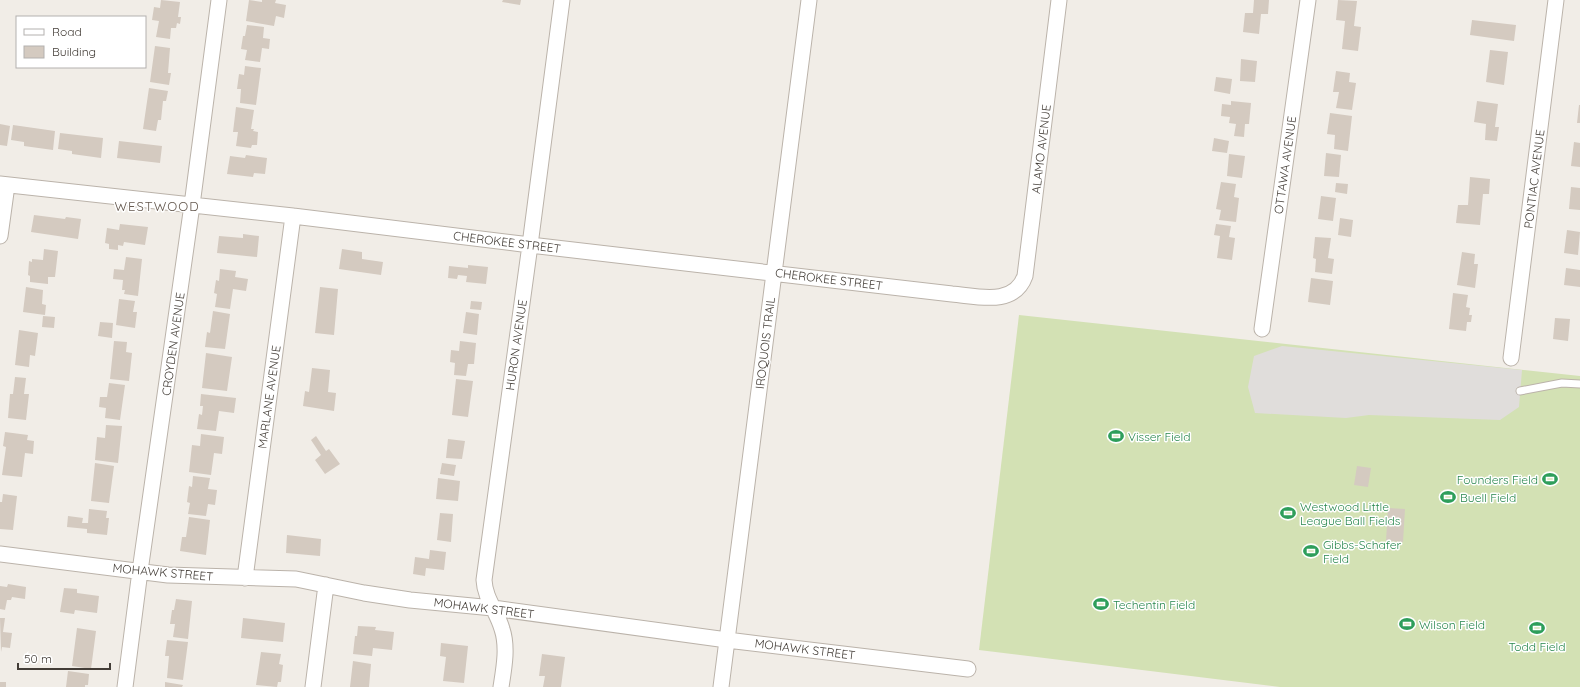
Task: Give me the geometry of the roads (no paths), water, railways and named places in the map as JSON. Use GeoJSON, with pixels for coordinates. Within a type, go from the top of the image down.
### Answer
{"type":"FeatureCollection","features":[{"type":"Feature","properties":{"kind":"street","name":"CROYDEN AVENUE"},"geometry":{"type":"LineString","coordinates":[[125,687],[219,0]]}},
{"type":"Feature","properties":{"kind":"street","name":"HURON AVENUE"},"geometry":{"type":"LineString","coordinates":[[501,687],[505,640],[503,629],[484,590],[484,574],[530,245],[562,0]]}},
{"type":"Feature","properties":{"kind":"street","name":"IROQUOIS TRAIL"},"geometry":{"type":"LineString","coordinates":[[721,687],[809,0]]}},
{"type":"Feature","properties":{"kind":"street","name":"ALAMO AVENUE"},"geometry":{"type":"LineString","coordinates":[[1013,293],[1022,284],[1028,254],[1059,0]]}},
{"type":"Feature","properties":{"kind":"street","name":"OTTAWA AVENUE"},"geometry":{"type":"LineString","coordinates":[[1262,329],[1308,0]]}},
{"type":"Feature","properties":{"kind":"street","name":"PONTIAC AVENUE"},"geometry":{"type":"LineString","coordinates":[[1511,358],[1556,0]]}},
{"type":"Feature","properties":{"kind":"street","name":"CHEROKEE STREET"},"geometry":{"type":"LineString","coordinates":[[4,185],[293,216],[530,245],[995,298],[1013,293]]}},
{"type":"Feature","properties":{"kind":"street"},"geometry":{"type":"LineString","coordinates":[[0,236],[4,185]]}},
{"type":"Feature","properties":{"kind":"street","name":"MARLANE AVENUE"},"geometry":{"type":"LineString","coordinates":[[245,578],[293,216]]}},
{"type":"Feature","properties":{"kind":"street","name":"MOHAWK STREET"},"geometry":{"type":"LineString","coordinates":[[0,554],[188,576],[296,579],[364,593],[410,600],[493,608],[727,640],[968,668]]}},
{"type":"Feature","properties":{"kind":"street"},"geometry":{"type":"LineString","coordinates":[[314,687],[326,585]]}},
{"type":"Feature","properties":{"kind":"lane"},"geometry":{"type":"LineString","coordinates":[[1520,391],[1562,383],[1580,384]]}},
{"type":"Feature","properties":{"kind":"place","name":"Visser Field"},"geometry":{"type":"Point","coordinates":[1116,436]}},
{"type":"Feature","properties":{"kind":"place","name":"Founders Field"},"geometry":{"type":"Point","coordinates":[1550,479]}},
{"type":"Feature","properties":{"kind":"place","name":"Buell Field"},"geometry":{"type":"Point","coordinates":[1448,497]}},
{"type":"Feature","properties":{"kind":"place","name":"Westwood Little League Ball Fields"},"geometry":{"type":"Point","coordinates":[1288,513]}},
{"type":"Feature","properties":{"kind":"place","name":"Gibbs-Schafer Field"},"geometry":{"type":"Point","coordinates":[1311,551]}},
{"type":"Feature","properties":{"kind":"place","name":"Techentin Field"},"geometry":{"type":"Point","coordinates":[1101,604]}},
{"type":"Feature","properties":{"kind":"place","name":"Wilson Field"},"geometry":{"type":"Point","coordinates":[1407,624]}},
{"type":"Feature","properties":{"kind":"place","name":"Todd Field"},"geometry":{"type":"Point","coordinates":[1537,628]}},
{"type":"Feature","properties":{"kind":"district","name":"WESTWOOD"},"geometry":{"type":"Point","coordinates":[157,206]}}]}
